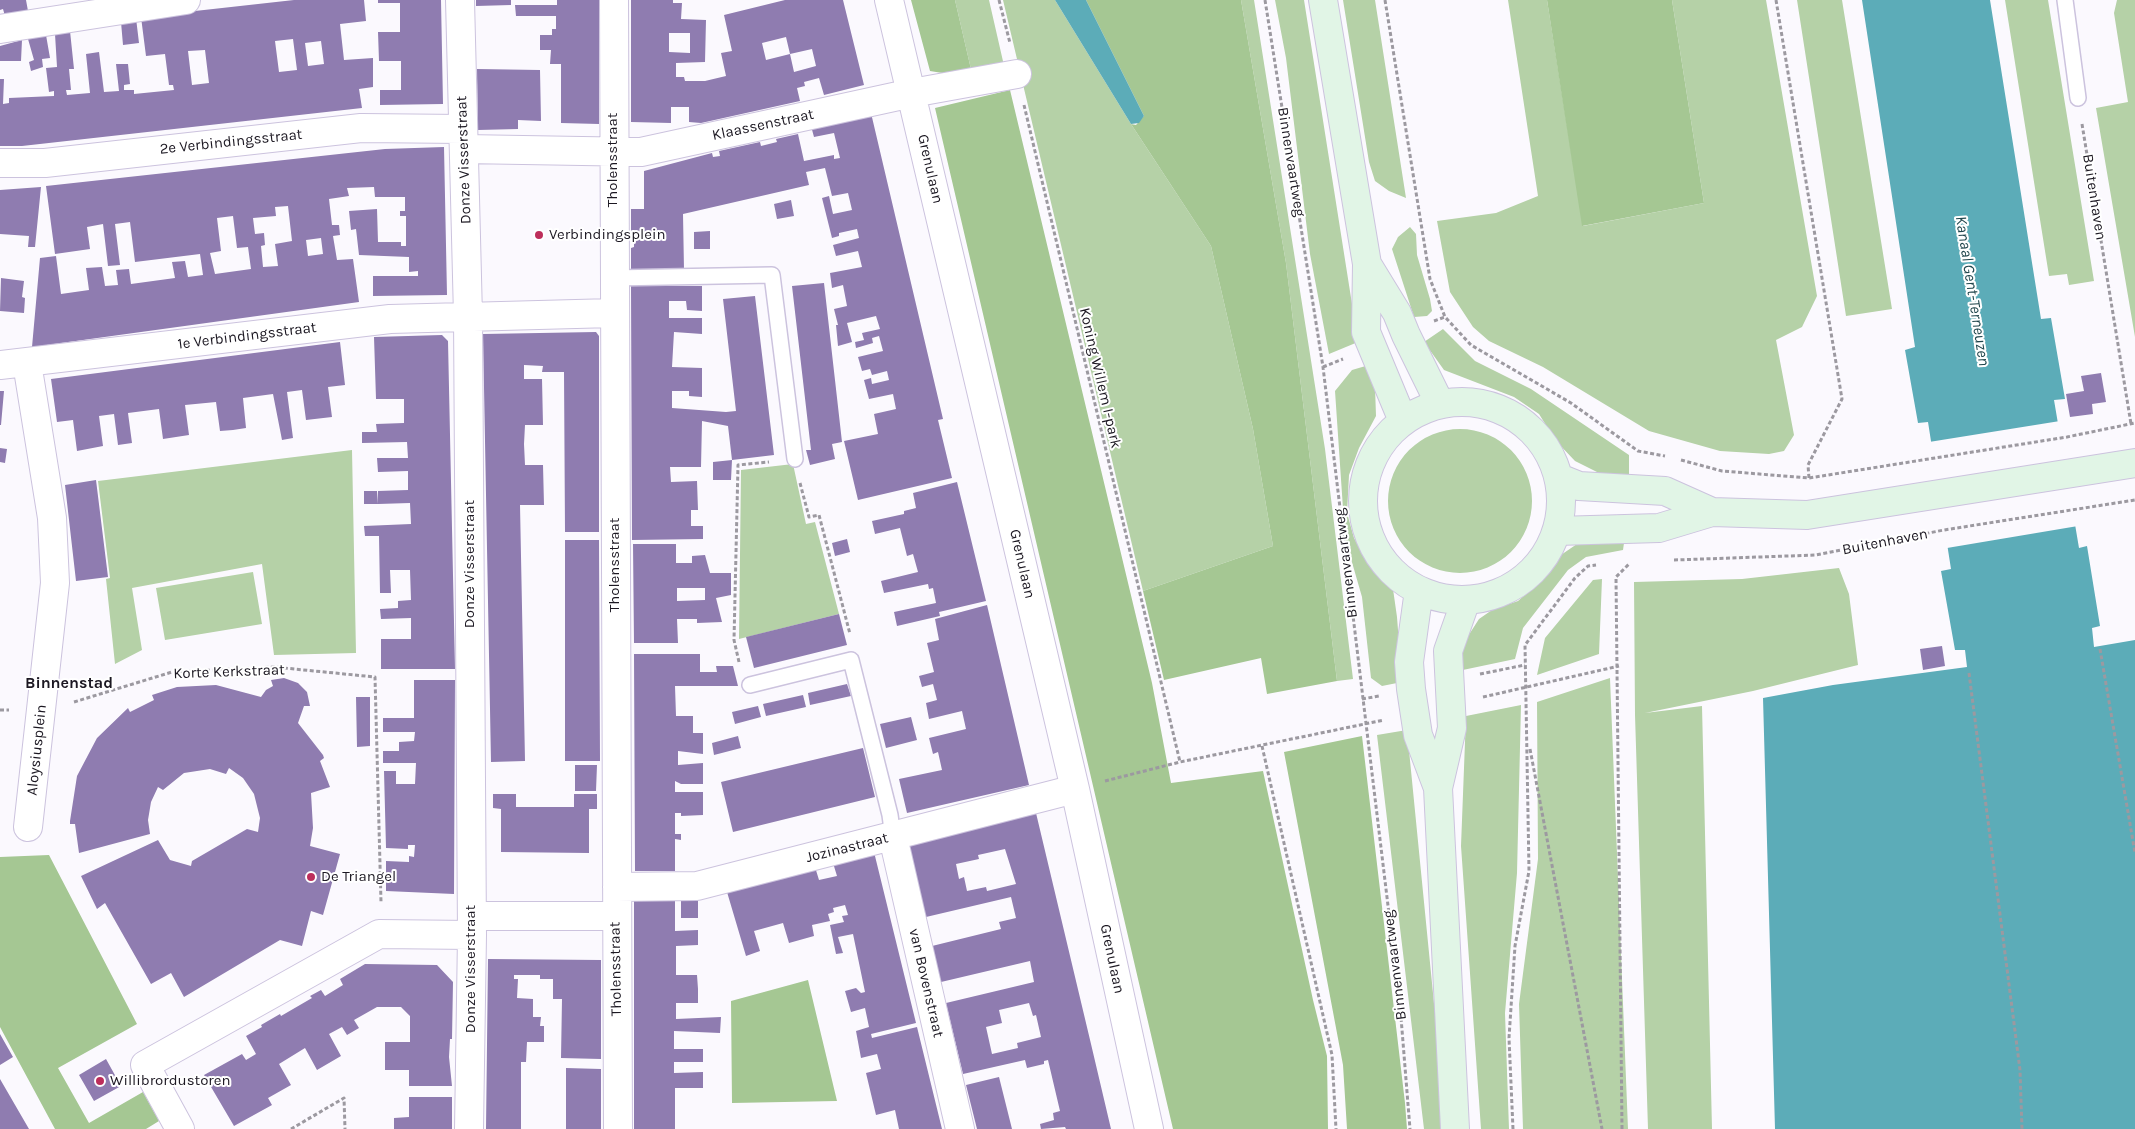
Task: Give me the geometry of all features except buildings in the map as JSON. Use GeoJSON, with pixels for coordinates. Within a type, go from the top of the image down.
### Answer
{"type":"FeatureCollection","features":[{"type":"Feature","properties":{"kind":"main road"},"geometry":{"type":"LineString","coordinates":[[1323,0],[1367,264],[1366,332],[1403,421]]}},
{"type":"Feature","properties":{"kind":"main road"},"geometry":{"type":"LineString","coordinates":[[1367,264],[1398,313],[1406,334],[1440,404]]}},
{"type":"Feature","properties":{"kind":"main road"},"geometry":{"type":"LineString","coordinates":[[1462,402],[1484,404],[1505,412],[1524,424],[1539,439],[1551,458],[1559,478],[1561,505],[1557,530],[1546,553],[1532,571],[1512,586],[1498,593],[1466,600],[1442,598],[1419,590],[1398,576],[1381,557],[1369,535],[1363,510],[1364,485],[1371,461],[1385,439],[1403,421],[1421,411],[1440,404],[1462,402]]}},
{"type":"Feature","properties":{"kind":"main road"},"geometry":{"type":"LineString","coordinates":[[1557,530],[1659,528],[1712,512],[1807,515],[1938,496],[2135,463]]}},
{"type":"Feature","properties":{"kind":"main road"},"geometry":{"type":"LineString","coordinates":[[1559,478],[1579,486],[1665,491],[1712,512]]}},
{"type":"Feature","properties":{"kind":"main road"},"geometry":{"type":"LineString","coordinates":[[1419,590],[1410,662],[1412,690],[1418,735],[1438,788]]}},
{"type":"Feature","properties":{"kind":"main road"},"geometry":{"type":"LineString","coordinates":[[1455,1129],[1438,788],[1452,728],[1448,651],[1466,600]]}},
{"type":"Feature","properties":{"kind":"street"},"geometry":{"type":"LineString","coordinates":[[0,29],[186,0]]}},
{"type":"Feature","properties":{"kind":"street","name":"Donze Visserstraat"},"geometry":{"type":"LineString","coordinates":[[460,0],[468,316],[472,926],[469,1129]]}},
{"type":"Feature","properties":{"kind":"street","name":"Tholensstraat"},"geometry":{"type":"LineString","coordinates":[[614,0],[613,313],[618,1129]]}},
{"type":"Feature","properties":{"kind":"street","name":"Grenulaan"},"geometry":{"type":"LineString","coordinates":[[889,0],[1075,789],[1149,1129]]}},
{"type":"Feature","properties":{"kind":"street","name":"Klaassenstraat"},"geometry":{"type":"LineString","coordinates":[[613,150],[641,152],[912,93],[1017,74]]}},
{"type":"Feature","properties":{"kind":"street","name":"2e Verbindingsstraat"},"geometry":{"type":"LineString","coordinates":[[0,163],[45,163],[361,128],[464,139]]}},
{"type":"Feature","properties":{"kind":"street"},"geometry":{"type":"LineString","coordinates":[[464,139],[613,150]]}},
{"type":"Feature","properties":{"kind":"street"},"geometry":{"type":"LineString","coordinates":[[468,316],[613,313]]}},
{"type":"Feature","properties":{"kind":"street","name":"1e Verbindingsstraat"},"geometry":{"type":"LineString","coordinates":[[0,365],[390,319],[468,316]]}},
{"type":"Feature","properties":{"kind":"street","name":"Aloysiusplein"},"geometry":{"type":"LineString","coordinates":[[27,363],[52,518],[55,583],[28,827]]}},
{"type":"Feature","properties":{"kind":"street","name":"Jozinastraat"},"geometry":{"type":"LineString","coordinates":[[617,886],[697,886],[1075,789]]}},
{"type":"Feature","properties":{"kind":"street","name":"van Bovenstraat"},"geometry":{"type":"LineString","coordinates":[[893,836],[960,1129]]}},
{"type":"Feature","properties":{"kind":"street"},"geometry":{"type":"LineString","coordinates":[[180,1129],[145,1066],[379,934],[616,916]]}},
{"type":"Feature","properties":{"kind":"lane"},"geometry":{"type":"LineString","coordinates":[[2065,0],[2078,98]]}},
{"type":"Feature","properties":{"kind":"lane"},"geometry":{"type":"LineString","coordinates":[[613,278],[772,275],[795,459]]}},
{"type":"Feature","properties":{"kind":"lane"},"geometry":{"type":"LineString","coordinates":[[750,685],[851,660],[890,814],[893,836]]}},
{"type":"Feature","properties":{"kind":"path","name":"Koning Willem I-park"},"geometry":{"type":"LineString","coordinates":[[999,0],[1180,762]]}},
{"type":"Feature","properties":{"kind":"path","name":"Binnenvaartweg"},"geometry":{"type":"LineString","coordinates":[[1265,0],[1323,367],[1400,1005],[1410,1129]]}},
{"type":"Feature","properties":{"kind":"path"},"geometry":{"type":"LineString","coordinates":[[1385,0],[1430,279],[1445,317],[1471,345],[1571,403],[1638,451],[1670,458]]}},
{"type":"Feature","properties":{"kind":"path"},"geometry":{"type":"LineString","coordinates":[[1776,0],[1842,400],[1808,466],[1809,478]]}},
{"type":"Feature","properties":{"kind":"path","name":"Buitenhaven"},"geometry":{"type":"LineString","coordinates":[[1679,460],[1722,470],[1809,478],[2067,437],[2133,423],[2078,98]]}},
{"type":"Feature","properties":{"kind":"path"},"geometry":{"type":"LineString","coordinates":[[750,685],[741,672],[734,640],[738,465],[795,459],[809,517],[819,515],[853,643],[851,660]]}},
{"type":"Feature","properties":{"kind":"path","name":"Buitenhaven"},"geometry":{"type":"LineString","coordinates":[[1665,560],[1816,555],[1944,530],[2135,500]]}},
{"type":"Feature","properties":{"kind":"path"},"geometry":{"type":"LineString","coordinates":[[1622,1129],[1619,666],[1616,577],[1632,560],[1624,561]]}},
{"type":"Feature","properties":{"kind":"path"},"geometry":{"type":"LineString","coordinates":[[1513,1129],[1509,1038],[1515,946],[1529,871],[1525,645],[1574,578],[1588,566],[1597,564]]}},
{"type":"Feature","properties":{"kind":"path"},"geometry":{"type":"LineString","coordinates":[[2100,649],[2135,852]]}},
{"type":"Feature","properties":{"kind":"path"},"geometry":{"type":"LineString","coordinates":[[1526,689],[1619,666]]}},
{"type":"Feature","properties":{"kind":"path","name":"Korte Kerkstraat"},"geometry":{"type":"LineString","coordinates":[[41,712],[172,672],[274,667],[375,677],[381,910],[379,934]]}},
{"type":"Feature","properties":{"kind":"path"},"geometry":{"type":"LineString","coordinates":[[1969,673],[2020,1070],[2022,1129]]}},
{"type":"Feature","properties":{"kind":"path"},"geometry":{"type":"LineString","coordinates":[[1113,779],[1180,762],[1324,733]]}},
{"type":"Feature","properties":{"kind":"path"},"geometry":{"type":"LineString","coordinates":[[1528,739],[1602,1129]]}},
{"type":"Feature","properties":{"kind":"path"},"geometry":{"type":"LineString","coordinates":[[1262,746],[1332,1055],[1336,1129]]}},
{"type":"Feature","properties":{"kind":"path"},"geometry":{"type":"LineString","coordinates":[[291,1129],[344,1098],[345,1129]]}},
{"type":"Feature","properties":{"kind":"green space"},"geometry":{"type":"Polygon","coordinates":[[[911,0],[955,0],[973,78],[930,71],[911,0]]]}},
{"type":"Feature","properties":{"kind":"green space"},"geometry":{"type":"Polygon","coordinates":[[[955,0],[989,0],[1005,70],[973,78],[955,0]]]}},
{"type":"Feature","properties":{"kind":"green space"},"geometry":{"type":"Polygon","coordinates":[[[1003,0],[1055,0],[1131,124],[1211,246],[1253,429],[1273,546],[1143,591],[1003,0]]]}},
{"type":"Feature","properties":{"kind":"green space"},"geometry":{"type":"Polygon","coordinates":[[[1086,0],[1241,0],[1286,263],[1337,681],[1267,694],[1261,658],[1164,680],[1143,591],[1273,546],[1253,429],[1211,246],[1131,124],[1136,125],[1144,116],[1086,0]]]}},
{"type":"Feature","properties":{"kind":"green space"},"geometry":{"type":"Polygon","coordinates":[[[1241,0],[1254,0],[1325,449],[1353,679],[1337,681],[1286,263],[1241,0]]]}},
{"type":"Feature","properties":{"kind":"green space"},"geometry":{"type":"Polygon","coordinates":[[[1275,0],[1304,0],[1358,342],[1329,354],[1310,254],[1286,58],[1275,0]]]}},
{"type":"Feature","properties":{"kind":"green space"},"geometry":{"type":"Polygon","coordinates":[[[1343,0],[1375,0],[1406,198],[1389,191],[1375,181],[1369,162],[1343,0]]]}},
{"type":"Feature","properties":{"kind":"green space"},"geometry":{"type":"Polygon","coordinates":[[[1508,0],[1547,0],[1583,226],[1704,203],[1672,0],[1766,0],[1817,296],[1802,327],[1776,340],[1794,435],[1784,451],[1769,454],[1720,451],[1649,431],[1543,367],[1489,341],[1473,327],[1450,292],[1437,221],[1496,213],[1538,196],[1508,0]]]}},
{"type":"Feature","properties":{"kind":"green space"},"geometry":{"type":"Polygon","coordinates":[[[1547,0],[1672,0],[1704,203],[1582,226],[1547,0]]]}},
{"type":"Feature","properties":{"kind":"green space"},"geometry":{"type":"Polygon","coordinates":[[[1797,0],[1842,0],[1892,309],[1846,316],[1797,0]]]}},
{"type":"Feature","properties":{"kind":"green space"},"geometry":{"type":"Polygon","coordinates":[[[2005,0],[2048,0],[2094,281],[2069,285],[2067,274],[2049,276],[2005,0]]]}},
{"type":"Feature","properties":{"kind":"green space"},"geometry":{"type":"Polygon","coordinates":[[[2117,0],[2135,0],[2135,337],[2096,108],[2128,102],[2114,13],[2117,0]]]}},
{"type":"Feature","properties":{"kind":"green space"},"geometry":{"type":"Polygon","coordinates":[[[1010,90],[1152,683],[1171,783],[1263,771],[1327,1056],[1328,1129],[1173,1129],[935,108],[1010,90]]]}},
{"type":"Feature","properties":{"kind":"green space"},"geometry":{"type":"Polygon","coordinates":[[[1410,227],[1416,234],[1417,255],[1430,299],[1432,311],[1427,316],[1414,317],[1392,249],[1398,237],[1410,227]]]}},
{"type":"Feature","properties":{"kind":"green space"},"geometry":{"type":"Polygon","coordinates":[[[1443,329],[1475,361],[1531,389],[1629,455],[1629,478],[1599,473],[1575,461],[1556,441],[1539,414],[1514,397],[1444,370],[1424,342],[1443,329]]]}},
{"type":"Feature","properties":{"kind":"green space"},"geometry":{"type":"Polygon","coordinates":[[[1369,365],[1375,387],[1376,416],[1359,448],[1349,475],[1347,513],[1354,538],[1367,562],[1393,589],[1402,682],[1382,686],[1371,678],[1362,597],[1345,538],[1335,391],[1352,370],[1369,365]]]}},
{"type":"Feature","properties":{"kind":"green space"},"geometry":{"type":"Polygon","coordinates":[[[1460,429],[1488,435],[1500,441],[1511,450],[1520,461],[1526,473],[1532,501],[1526,529],[1520,541],[1511,552],[1500,561],[1488,567],[1460,573],[1432,567],[1420,561],[1409,552],[1400,541],[1394,529],[1388,501],[1394,473],[1400,461],[1409,450],[1420,441],[1432,435],[1460,429]]]}},
{"type":"Feature","properties":{"kind":"green space"},"geometry":{"type":"Polygon","coordinates":[[[352,450],[356,653],[274,655],[262,564],[132,588],[142,650],[115,664],[106,579],[110,578],[98,481],[352,450]]]}},
{"type":"Feature","properties":{"kind":"green space"},"geometry":{"type":"Polygon","coordinates":[[[793,464],[806,524],[815,522],[839,614],[739,639],[741,470],[793,464]]]}},
{"type":"Feature","properties":{"kind":"green space"},"geometry":{"type":"Polygon","coordinates":[[[1625,536],[1623,550],[1586,557],[1568,570],[1523,628],[1515,659],[1458,671],[1461,647],[1479,619],[1492,610],[1518,601],[1544,578],[1558,557],[1577,544],[1598,537],[1625,536]]]}},
{"type":"Feature","properties":{"kind":"green space"},"geometry":{"type":"Polygon","coordinates":[[[1839,568],[1849,594],[1858,665],[1753,691],[1645,713],[1702,706],[1712,1129],[1648,1129],[1635,715],[1634,582],[1742,579],[1839,568]]]}},
{"type":"Feature","properties":{"kind":"green space"},"geometry":{"type":"Polygon","coordinates":[[[253,572],[262,624],[165,640],[156,588],[253,572]]]}},
{"type":"Feature","properties":{"kind":"green space"},"geometry":{"type":"Polygon","coordinates":[[[1602,579],[1599,654],[1537,675],[1545,638],[1593,580],[1602,579]]]}},
{"type":"Feature","properties":{"kind":"green space"},"geometry":{"type":"Polygon","coordinates":[[[1610,678],[1628,1129],[1523,1129],[1519,1004],[1538,859],[1537,702],[1610,678]]]}},
{"type":"Feature","properties":{"kind":"green space"},"geometry":{"type":"Polygon","coordinates":[[[1521,705],[1517,873],[1505,1013],[1509,1129],[1481,1129],[1461,846],[1466,716],[1521,705]]]}},
{"type":"Feature","properties":{"kind":"green space"},"geometry":{"type":"Polygon","coordinates":[[[1407,730],[1439,1054],[1444,1129],[1424,1129],[1377,735],[1407,730]]]}},
{"type":"Feature","properties":{"kind":"green space"},"geometry":{"type":"Polygon","coordinates":[[[1362,736],[1407,1129],[1347,1129],[1343,1065],[1284,752],[1362,736]]]}},
{"type":"Feature","properties":{"kind":"green space"},"geometry":{"type":"Polygon","coordinates":[[[49,855],[137,1024],[58,1068],[89,1123],[143,1092],[159,1121],[146,1129],[55,1129],[0,1027],[0,857],[49,855]]]}},
{"type":"Feature","properties":{"kind":"green space"},"geometry":{"type":"Polygon","coordinates":[[[808,980],[837,1101],[732,1103],[731,1001],[808,980]]]}},
{"type":"Feature","properties":{"kind":"water"},"geometry":{"type":"Polygon","coordinates":[[[1055,0],[1086,0],[1144,116],[1139,123],[1131,124],[1055,0]]]}},
{"type":"Feature","properties":{"kind":"water","name":"Kanaal Gent-Terneuzen"},"geometry":{"type":"Polygon","coordinates":[[[1862,0],[1990,0],[2041,319],[2051,318],[2065,399],[2054,400],[2079,548],[2087,546],[2100,626],[2092,628],[2094,647],[2135,640],[2135,1129],[1775,1129],[1763,698],[1833,685],[1967,667],[1965,650],[1955,650],[1941,571],[1951,569],[1928,422],[1918,423],[1905,350],[1915,347],[1862,0]]]}},
{"type":"Feature","properties":{"kind":"pier"},"geometry":{"type":"Polygon","coordinates":[[[2060,421],[2078,526],[1947,548],[1929,442],[2060,421]]]}},
{"type":"Feature","properties":{"kind":"place","name":"Verbindingsplein"},"geometry":{"type":"Point","coordinates":[539,235]}},
{"type":"Feature","properties":{"kind":"place","name":"De Triangel"},"geometry":{"type":"Point","coordinates":[311,877]}},
{"type":"Feature","properties":{"kind":"place","name":"Willibrordustoren"},"geometry":{"type":"Point","coordinates":[100,1081]}},
{"type":"Feature","properties":{"kind":"district","name":"Binnenstad"},"geometry":{"type":"Point","coordinates":[69,683]}}]}
